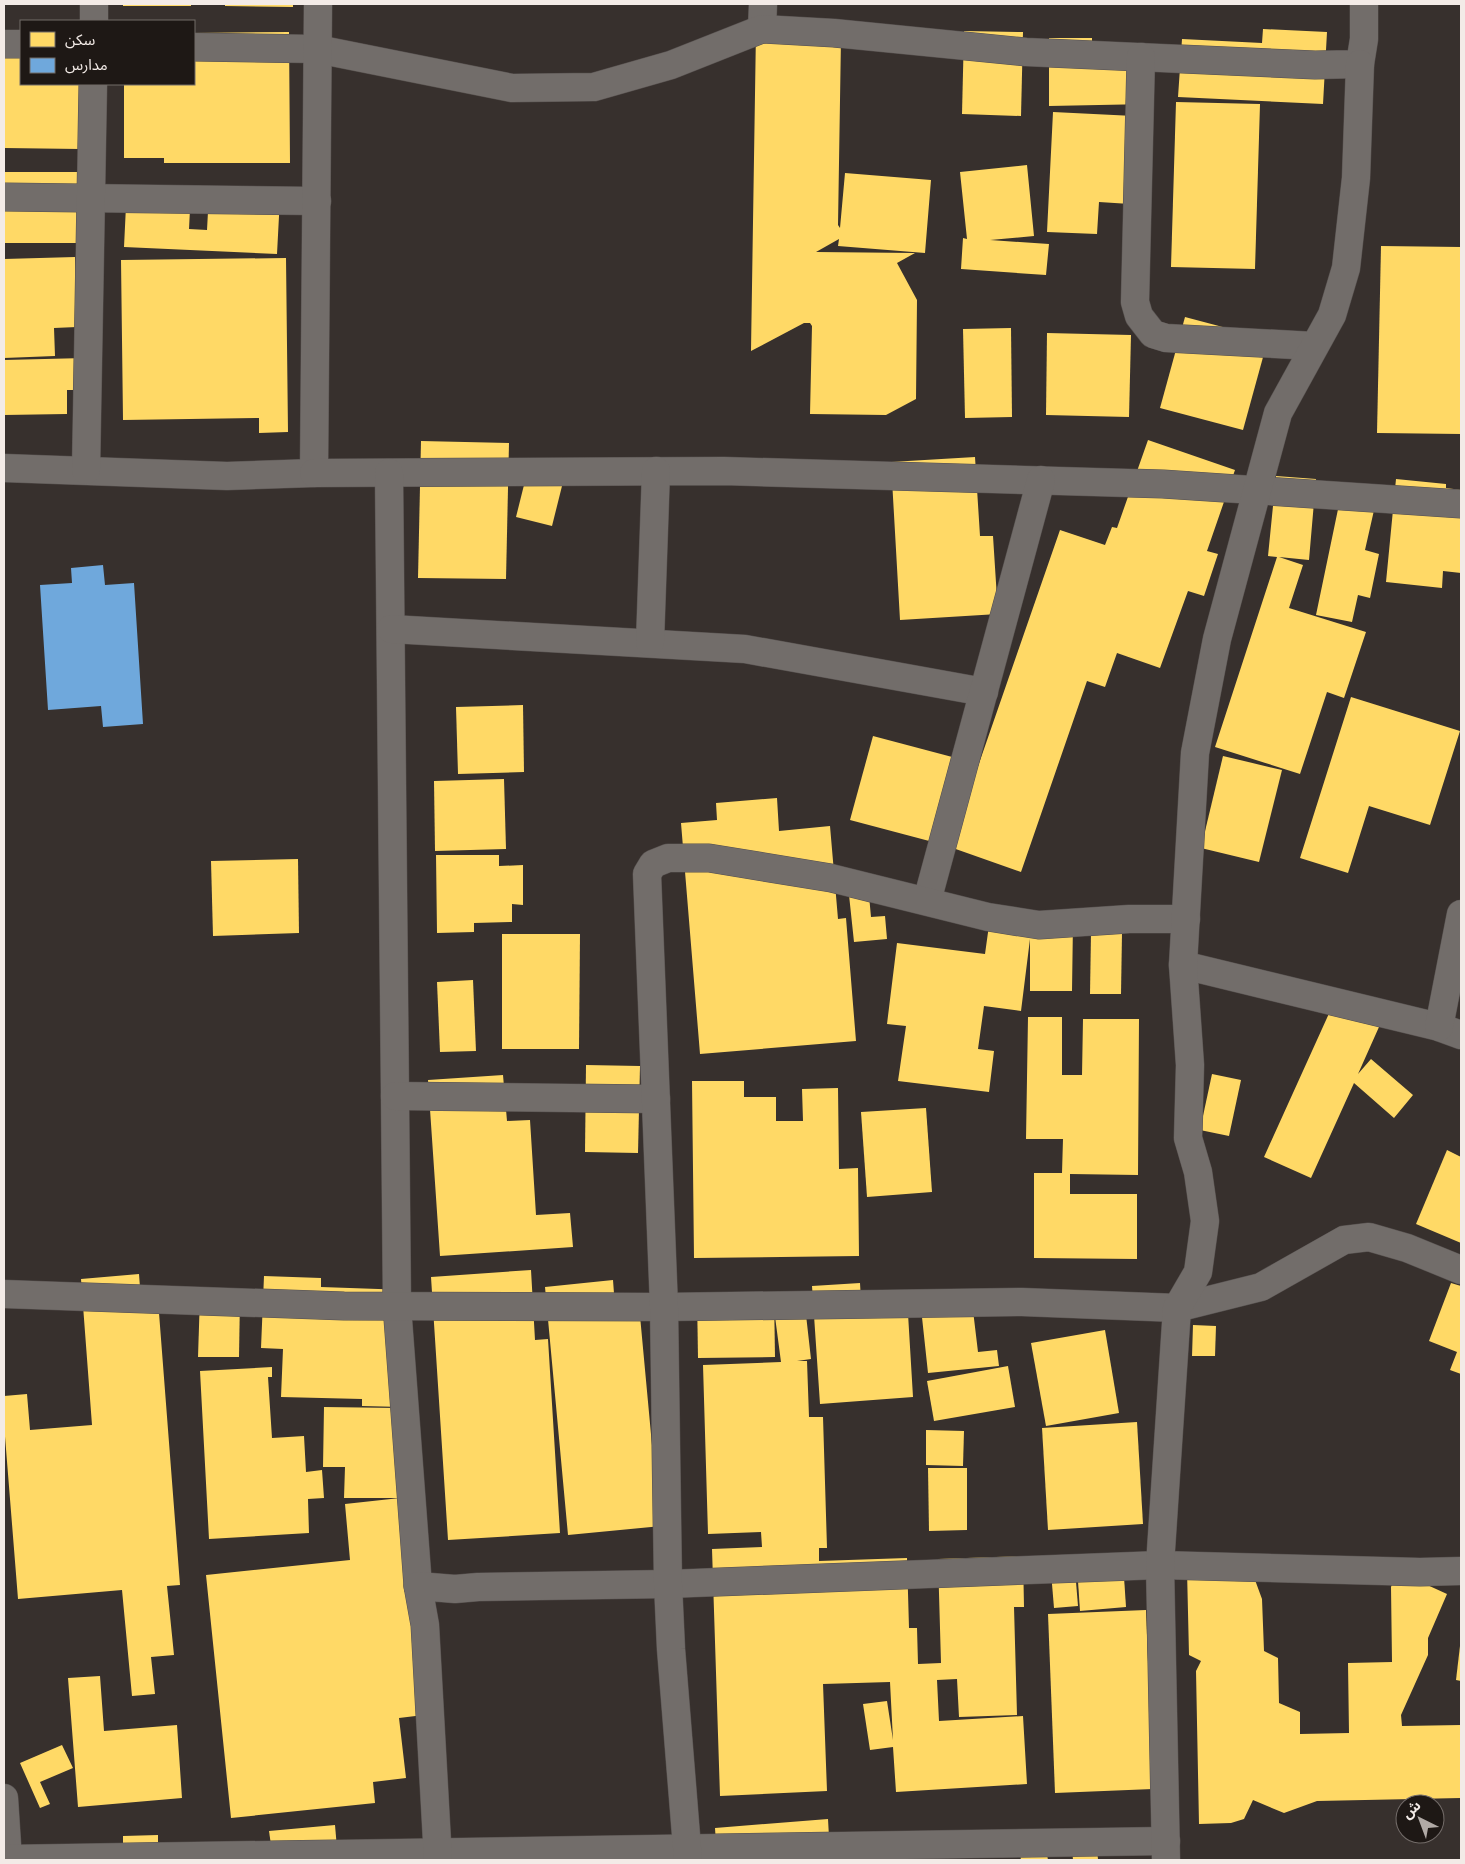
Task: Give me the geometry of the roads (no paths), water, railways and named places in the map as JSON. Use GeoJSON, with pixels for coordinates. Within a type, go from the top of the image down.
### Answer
{"type":"FeatureCollection","features":[{"type":"Feature","properties":{"kind":"street"},"geometry":{"type":"LineString","coordinates":[[94,4],[94,20]]}},
{"type":"Feature","properties":{"kind":"street"},"geometry":{"type":"LineString","coordinates":[[314,473],[318,4]]}},
{"type":"Feature","properties":{"kind":"street"},"geometry":{"type":"LineString","coordinates":[[4,1798],[7,1859],[1166,1851],[1160,1565],[1177,1308],[1198,1272],[1205,1221],[1198,1172],[1188,1138],[1190,1065],[1184,966],[1195,753],[1217,639],[1278,413],[1332,315],[1346,268],[1356,178],[1360,64],[1364,39],[1364,4]]}},
{"type":"Feature","properties":{"kind":"street"},"geometry":{"type":"LineString","coordinates":[[195,47],[317,48],[512,88],[594,87],[671,65],[762,16],[834,32],[1026,52],[1315,65],[1360,64]]}},
{"type":"Feature","properties":{"kind":"street"},"geometry":{"type":"LineString","coordinates":[[4,44],[20,44]]}},
{"type":"Feature","properties":{"kind":"street"},"geometry":{"type":"LineString","coordinates":[[1141,57],[1135,302],[1139,316],[1153,334],[1166,338],[1314,346]]}},
{"type":"Feature","properties":{"kind":"street"},"geometry":{"type":"LineString","coordinates":[[86,470],[93,85]]}},
{"type":"Feature","properties":{"kind":"street"},"geometry":{"type":"LineString","coordinates":[[4,197],[316,201]]}},
{"type":"Feature","properties":{"kind":"street"},"geometry":{"type":"LineString","coordinates":[[4,468],[227,476],[389,472],[724,471],[1163,484],[1461,504]]}},
{"type":"Feature","properties":{"kind":"street"},"geometry":{"type":"LineString","coordinates":[[650,642],[656,471]]}},
{"type":"Feature","properties":{"kind":"street"},"geometry":{"type":"LineString","coordinates":[[389,472],[397,1306],[418,1586],[425,1625],[438,1856]]}},
{"type":"Feature","properties":{"kind":"street"},"geometry":{"type":"LineString","coordinates":[[927,902],[1041,480]]}},
{"type":"Feature","properties":{"kind":"street"},"geometry":{"type":"LineString","coordinates":[[391,629],[650,642],[745,649],[984,692]]}},
{"type":"Feature","properties":{"kind":"street"},"geometry":{"type":"LineString","coordinates":[[688,1854],[671,1649],[668,1584],[664,1308],[647,874],[653,864],[668,858],[709,858],[831,878],[988,916],[1039,925],[1129,919],[1186,919]]}},
{"type":"Feature","properties":{"kind":"street"},"geometry":{"type":"LineString","coordinates":[[1184,966],[1450,1031],[1461,914]]}},
{"type":"Feature","properties":{"kind":"street"},"geometry":{"type":"LineString","coordinates":[[395,1096],[656,1099]]}},
{"type":"Feature","properties":{"kind":"street"},"geometry":{"type":"LineString","coordinates":[[4,1294],[344,1306],[664,1308],[1022,1302],[1177,1308],[1261,1287],[1344,1240],[1369,1237],[1407,1248],[1461,1270]]}},
{"type":"Feature","properties":{"kind":"street"},"geometry":{"type":"LineString","coordinates":[[418,1586],[455,1589],[668,1584],[1160,1565],[1420,1572],[1461,1571]]}}]}
